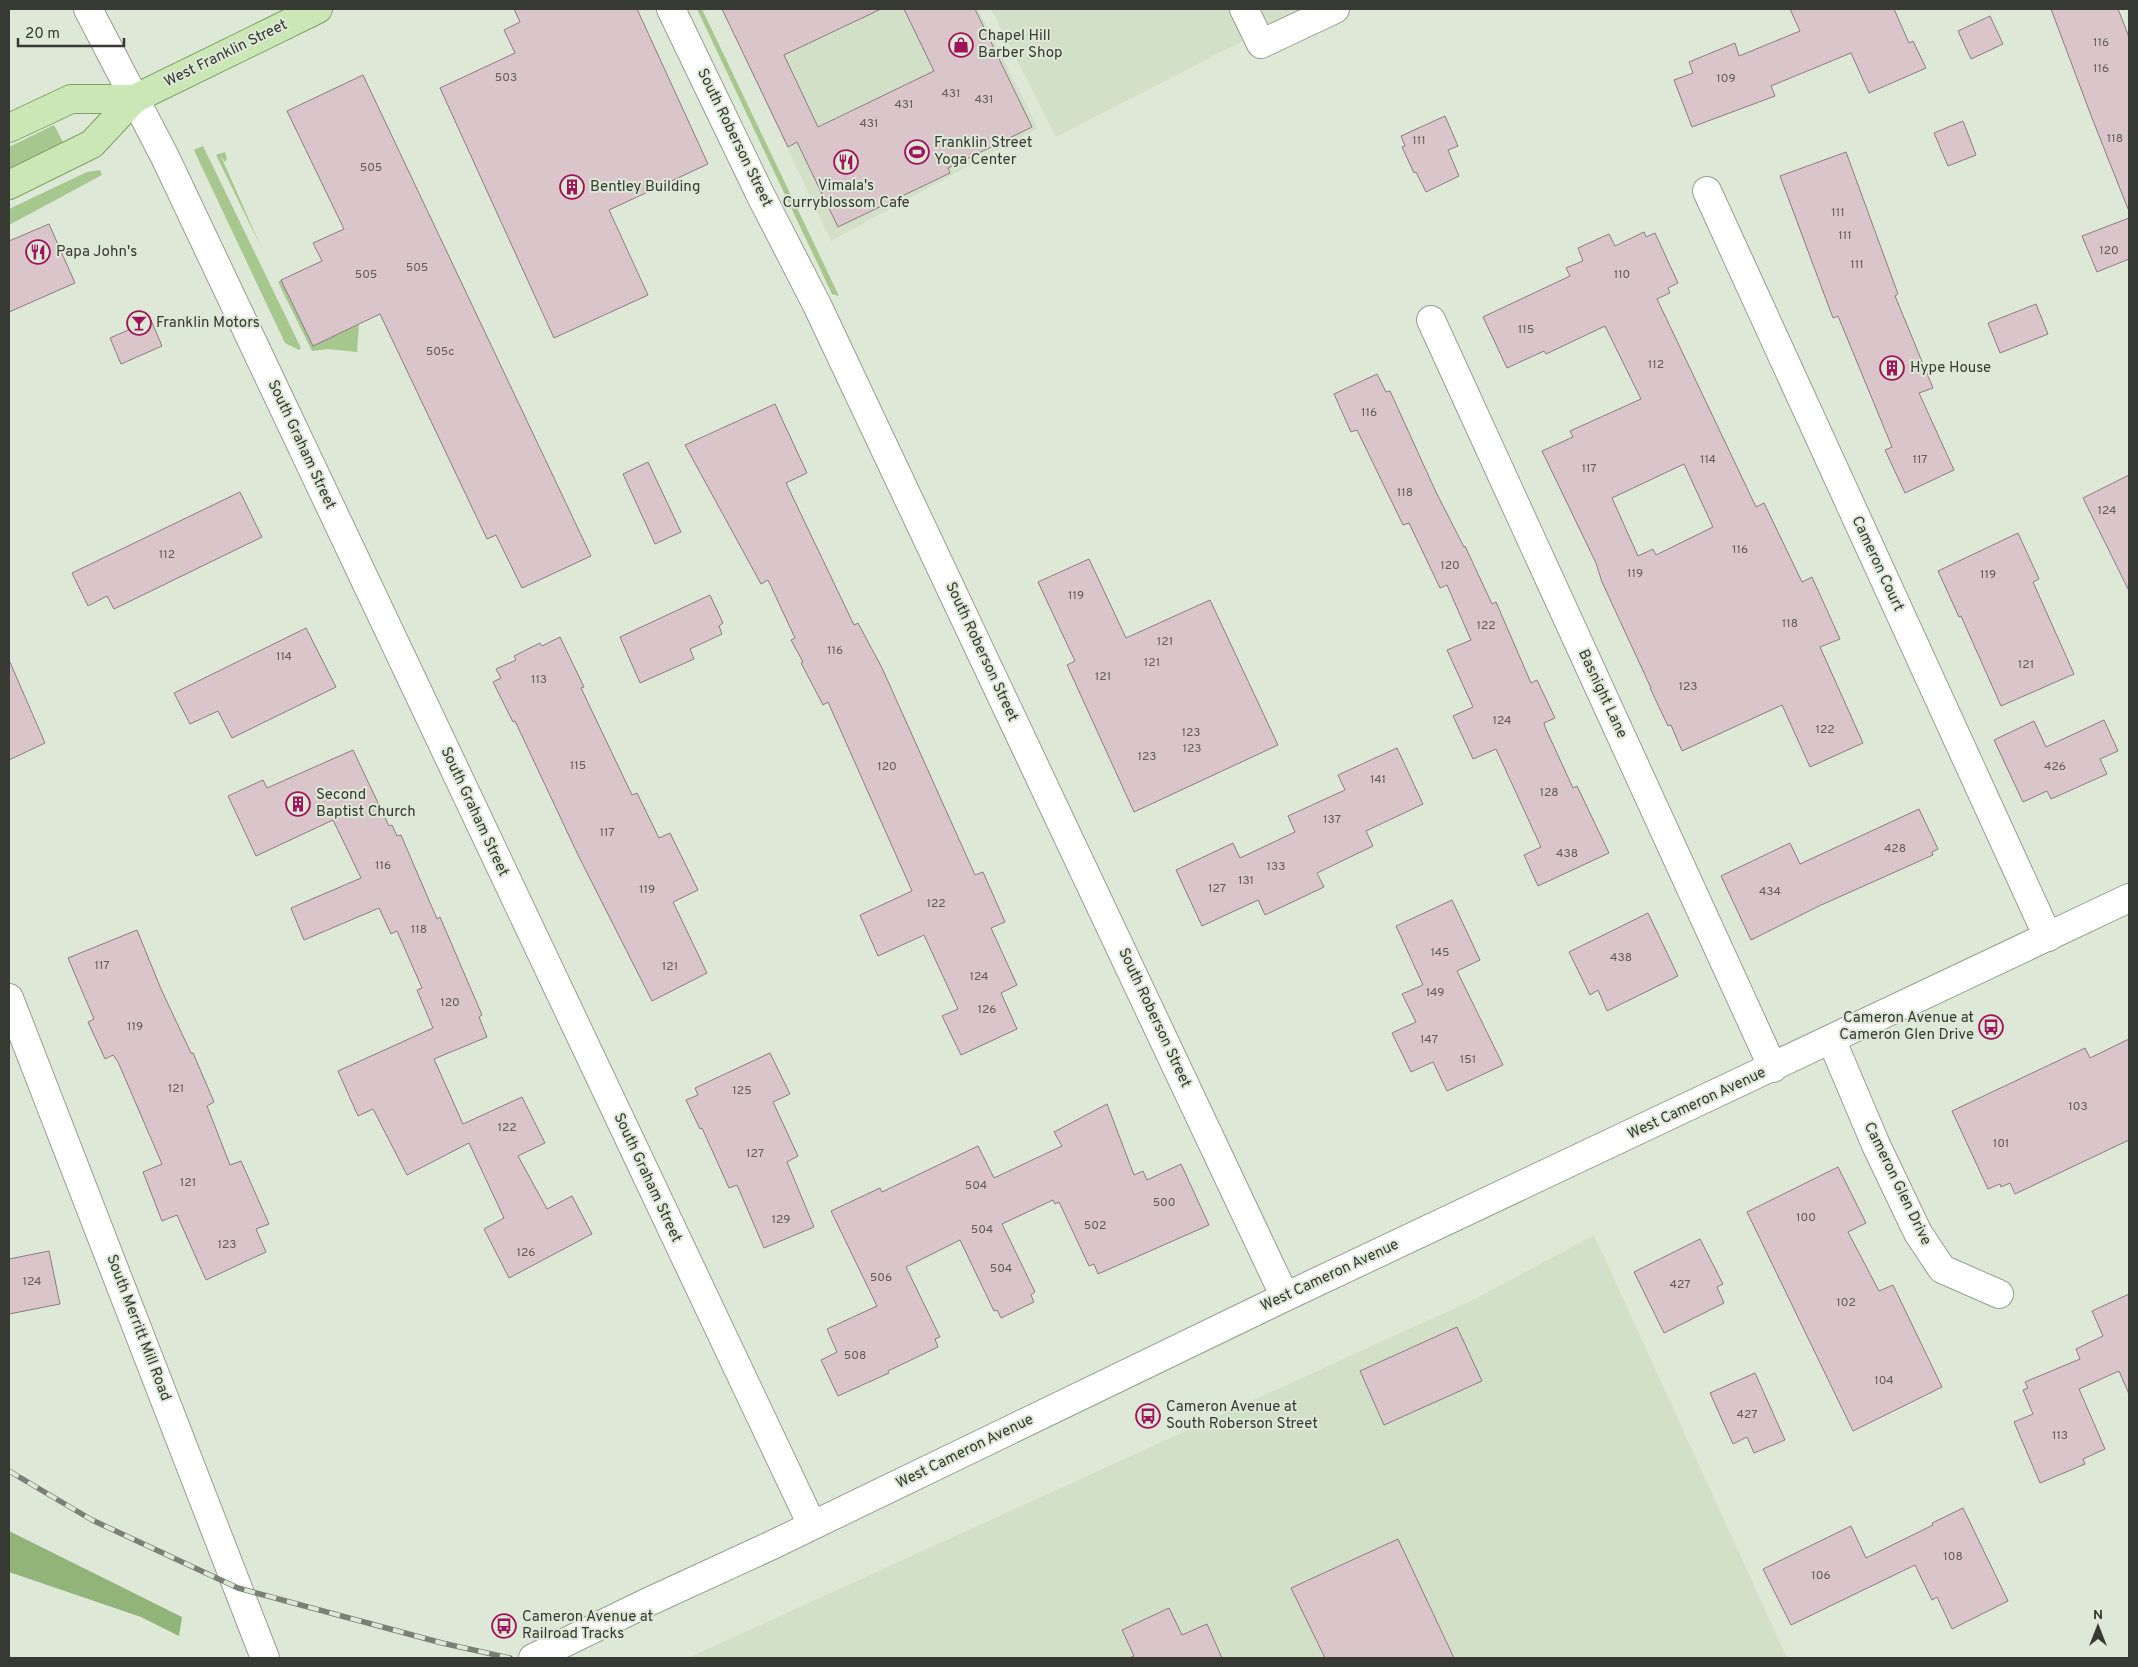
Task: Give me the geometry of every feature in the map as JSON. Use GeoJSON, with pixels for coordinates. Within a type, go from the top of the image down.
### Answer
{"type":"FeatureCollection","features":[{"type":"Feature","properties":{"kind":"main road","name":"West Franklin Street"},"geometry":{"type":"LineString","coordinates":[[9,184],[92,144],[134,99],[318,9]]}},
{"type":"Feature","properties":{"kind":"main road","name":"West Franklin Street"},"geometry":{"type":"LineString","coordinates":[[9,128],[71,99],[134,99]]}},
{"type":"Feature","properties":{"kind":"street","name":"South Graham Street"},"geometry":{"type":"LineString","coordinates":[[88,9],[173,175],[812,1526]]}},
{"type":"Feature","properties":{"kind":"street","name":"South Roberson Street"},"geometry":{"type":"LineString","coordinates":[[671,9],[760,194],[817,305],[1285,1297]]}},
{"type":"Feature","properties":{"kind":"street"},"geometry":{"type":"LineString","coordinates":[[1244,9],[1261,44],[1335,9]]}},
{"type":"Feature","properties":{"kind":"street","name":"Cameron Court"},"geometry":{"type":"LineString","coordinates":[[1707,191],[2048,937]]}},
{"type":"Feature","properties":{"kind":"street","name":"Basnight Lane"},"geometry":{"type":"LineString","coordinates":[[1431,320],[1773,1068]]}},
{"type":"Feature","properties":{"kind":"street","name":"West Cameron Avenue"},"geometry":{"type":"LineString","coordinates":[[533,1658],[646,1602],[812,1526],[1285,1297],[1832,1041],[2129,898]]}},
{"type":"Feature","properties":{"kind":"street","name":"South Merritt Mill Road"},"geometry":{"type":"LineString","coordinates":[[9,998],[266,1658]]}},
{"type":"Feature","properties":{"kind":"street","name":"Cameron Glen Drive"},"geometry":{"type":"LineString","coordinates":[[1832,1041],[1876,1145],[1918,1233],[1942,1269],[1999,1294]]}},
{"type":"Feature","properties":{"kind":"shaded area"},"geometry":{"type":"Polygon","coordinates":[[[722,9],[978,9],[1038,128],[831,241],[722,9]]]}},
{"type":"Feature","properties":{"kind":"shaded area"},"geometry":{"type":"Polygon","coordinates":[[[991,9],[1305,9],[1056,137],[991,9]]]}},
{"type":"Feature","properties":{"kind":"shaded area"},"geometry":{"type":"Polygon","coordinates":[[[1594,1235],[1787,1658],[688,1658],[1475,1299],[1594,1235]]]}},
{"type":"Feature","properties":{"kind":"green space"},"geometry":{"type":"Polygon","coordinates":[[[697,9],[702,9],[839,296],[832,294],[697,9]]]}},
{"type":"Feature","properties":{"kind":"green space"},"geometry":{"type":"Polygon","coordinates":[[[54,125],[64,144],[9,170],[9,147],[54,125]]]}},
{"type":"Feature","properties":{"kind":"green space"},"geometry":{"type":"Polygon","coordinates":[[[203,146],[301,348],[299,350],[285,343],[199,161],[194,150],[203,146]]]}},
{"type":"Feature","properties":{"kind":"green space"},"geometry":{"type":"Polygon","coordinates":[[[225,152],[227,159],[225,162],[220,154],[262,249],[216,155],[225,152]]]}},
{"type":"Feature","properties":{"kind":"green space"},"geometry":{"type":"Polygon","coordinates":[[[100,170],[102,175],[9,225],[9,209],[87,172],[100,170]]]}},
{"type":"Feature","properties":{"kind":"green space"},"geometry":{"type":"Polygon","coordinates":[[[281,280],[313,346],[359,324],[357,352],[328,349],[312,351],[278,282],[281,280]]]}},
{"type":"Feature","properties":{"kind":"green space"},"geometry":{"type":"Polygon","coordinates":[[[9,1531],[182,1617],[179,1636],[141,1617],[9,1572],[9,1531]]]}},
{"type":"Feature","properties":{"kind":"building","name":"Bentley Building"},"geometry":{"type":"Polygon","coordinates":[[[514,9],[637,9],[708,164],[609,210],[648,295],[554,338],[440,88],[515,53],[504,30],[520,22],[514,9]]]}},
{"type":"Feature","properties":{"kind":"building"},"geometry":{"type":"Polygon","coordinates":[[[722,9],[881,9],[784,55],[818,127],[934,71],[904,9],[975,9],[1032,127],[948,168],[950,173],[838,227],[797,142],[788,147],[722,9]]]}},
{"type":"Feature","properties":{"kind":"building"},"geometry":{"type":"Polygon","coordinates":[[[1790,9],[1894,9],[1909,43],[1913,41],[1926,68],[1869,93],[1851,53],[1771,86],[1775,96],[1692,127],[1674,80],[1693,73],[1689,62],[1735,43],[1739,56],[1800,31],[1790,9]]]}},
{"type":"Feature","properties":{"kind":"building"},"geometry":{"type":"Polygon","coordinates":[[[2051,9],[2118,9],[2129,37],[2128,209],[2092,118],[2051,9]]]}},
{"type":"Feature","properties":{"kind":"building"},"geometry":{"type":"Polygon","coordinates":[[[1990,16],[2003,44],[1971,59],[1958,31],[1990,16]]]}},
{"type":"Feature","properties":{"kind":"building"},"geometry":{"type":"Polygon","coordinates":[[[363,75],[591,556],[522,588],[496,535],[487,539],[380,314],[313,346],[281,280],[322,261],[313,243],[344,229],[287,111],[363,75]]]}},
{"type":"Feature","properties":{"kind":"building"},"geometry":{"type":"Polygon","coordinates":[[[1445,116],[1458,146],[1448,150],[1459,176],[1426,192],[1416,172],[1414,173],[1402,147],[1405,146],[1401,136],[1445,116]]]}},
{"type":"Feature","properties":{"kind":"building"},"geometry":{"type":"Polygon","coordinates":[[[1963,121],[1976,155],[1948,166],[1934,133],[1963,121]]]}},
{"type":"Feature","properties":{"kind":"building"},"geometry":{"type":"Polygon","coordinates":[[[1846,152],[1898,294],[1895,296],[1933,388],[1919,393],[1954,470],[1905,493],[1885,450],[1892,447],[1838,316],[1833,318],[1780,176],[1846,152]]]}},
{"type":"Feature","properties":{"kind":"building"},"geometry":{"type":"Polygon","coordinates":[[[2129,218],[2129,259],[2097,272],[2082,236],[2129,218]]]}},
{"type":"Feature","properties":{"kind":"building"},"geometry":{"type":"Polygon","coordinates":[[[49,224],[75,283],[9,312],[9,241],[49,224]]]}},
{"type":"Feature","properties":{"kind":"building"},"geometry":{"type":"Polygon","coordinates":[[[1644,232],[1646,237],[1655,233],[1678,283],[1668,288],[1670,293],[1657,299],[1756,507],[1764,503],[1802,582],[1812,577],[1840,639],[1820,647],[1863,743],[1810,767],[1782,705],[1682,751],[1671,725],[1668,726],[1650,688],[1602,582],[1596,563],[1542,451],[1573,437],[1570,431],[1641,399],[1605,326],[1546,354],[1544,351],[1507,368],[1483,317],[1570,276],[1566,268],[1583,261],[1578,248],[1609,234],[1615,246],[1644,232]],[[1684,464],[1612,498],[1638,556],[1653,549],[1656,555],[1713,527],[1684,464]]]}},
{"type":"Feature","properties":{"kind":"building"},"geometry":{"type":"Polygon","coordinates":[[[2036,304],[2048,334],[2000,353],[1988,323],[2036,304]]]}},
{"type":"Feature","properties":{"kind":"building"},"geometry":{"type":"Polygon","coordinates":[[[151,320],[162,346],[121,364],[110,338],[151,320]]]}},
{"type":"Feature","properties":{"kind":"building"},"geometry":{"type":"Polygon","coordinates":[[[1377,374],[1386,392],[1390,391],[1435,490],[1465,546],[1492,604],[1496,602],[1531,683],[1537,680],[1555,718],[1544,723],[1545,727],[1573,788],[1577,786],[1609,853],[1538,886],[1524,855],[1541,847],[1496,749],[1473,759],[1453,716],[1473,707],[1447,650],[1471,640],[1447,585],[1440,588],[1409,523],[1403,525],[1357,430],[1351,432],[1334,394],[1377,374]]]}},
{"type":"Feature","properties":{"kind":"building"},"geometry":{"type":"Polygon","coordinates":[[[775,404],[807,473],[786,483],[854,625],[858,623],[882,668],[975,875],[983,872],[1005,922],[991,928],[1017,985],[1001,993],[1017,1029],[961,1055],[942,1016],[958,1009],[924,935],[878,956],[860,915],[912,891],[828,702],[823,705],[801,663],[803,662],[791,640],[795,638],[768,580],[761,584],[685,445],[775,404]]]}},
{"type":"Feature","properties":{"kind":"building"},"geometry":{"type":"Polygon","coordinates":[[[648,462],[681,532],[655,544],[623,474],[648,462]]]}},
{"type":"Feature","properties":{"kind":"building"},"geometry":{"type":"Polygon","coordinates":[[[2129,475],[2129,591],[2083,498],[2129,475]]]}},
{"type":"Feature","properties":{"kind":"building"},"geometry":{"type":"Polygon","coordinates":[[[240,492],[262,537],[114,609],[107,596],[88,606],[72,573],[240,492]]]}},
{"type":"Feature","properties":{"kind":"building"},"geometry":{"type":"Polygon","coordinates":[[[2018,533],[2039,579],[2033,582],[2074,674],[2001,706],[1961,616],[1959,617],[1938,571],[2018,533]]]}},
{"type":"Feature","properties":{"kind":"building"},"geometry":{"type":"Polygon","coordinates":[[[1089,559],[1126,638],[1210,600],[1278,745],[1134,812],[1067,665],[1075,661],[1038,582],[1089,559]]]}},
{"type":"Feature","properties":{"kind":"building"},"geometry":{"type":"Polygon","coordinates":[[[710,595],[723,623],[719,626],[722,634],[690,649],[694,659],[640,683],[620,637],[710,595]]]}},
{"type":"Feature","properties":{"kind":"building"},"geometry":{"type":"Polygon","coordinates":[[[306,628],[336,687],[232,738],[218,711],[190,724],[174,693],[306,628]]]}},
{"type":"Feature","properties":{"kind":"building"},"geometry":{"type":"Polygon","coordinates":[[[560,637],[584,687],[581,688],[632,795],[637,793],[659,838],[670,833],[698,890],[673,902],[707,973],[652,1001],[579,857],[515,721],[513,722],[493,682],[501,678],[496,669],[516,660],[514,656],[540,643],[542,646],[560,637]]]}},
{"type":"Feature","properties":{"kind":"building"},"geometry":{"type":"Polygon","coordinates":[[[9,660],[45,743],[9,760],[9,660]]]}},
{"type":"Feature","properties":{"kind":"building"},"geometry":{"type":"Polygon","coordinates":[[[2104,720],[2118,751],[2100,759],[2107,774],[2051,799],[2047,791],[2023,802],[1994,740],[2034,721],[2046,747],[2104,720]]]}},
{"type":"Feature","properties":{"kind":"building"},"geometry":{"type":"Polygon","coordinates":[[[1397,748],[1423,804],[1366,831],[1373,846],[1317,873],[1324,887],[1265,915],[1258,900],[1202,926],[1176,870],[1233,843],[1240,858],[1295,832],[1288,816],[1345,790],[1338,775],[1397,748]]]}},
{"type":"Feature","properties":{"kind":"building"},"geometry":{"type":"Polygon","coordinates":[[[353,750],[389,826],[392,825],[397,836],[401,835],[437,919],[440,917],[482,1015],[479,1017],[487,1037],[434,1059],[463,1124],[522,1097],[545,1143],[518,1156],[547,1209],[572,1196],[592,1234],[509,1278],[484,1229],[504,1218],[469,1143],[407,1175],[373,1109],[358,1116],[338,1071],[433,1028],[417,990],[422,988],[397,931],[391,934],[379,908],[304,940],[291,908],[361,878],[333,820],[256,856],[228,796],[263,780],[267,788],[353,750]]]}},
{"type":"Feature","properties":{"kind":"building"},"geometry":{"type":"Polygon","coordinates":[[[1919,809],[1938,849],[1932,852],[1933,855],[1819,906],[1751,940],[1721,876],[1790,843],[1800,864],[1919,809]]]}},
{"type":"Feature","properties":{"kind":"building"},"geometry":{"type":"Polygon","coordinates":[[[1452,900],[1480,960],[1457,971],[1503,1065],[1447,1091],[1433,1062],[1411,1072],[1392,1033],[1416,1022],[1402,994],[1423,985],[1396,926],[1452,900]]]}},
{"type":"Feature","properties":{"kind":"building"},"geometry":{"type":"Polygon","coordinates":[[[1648,913],[1678,976],[1607,1011],[1598,990],[1590,995],[1569,952],[1648,913]]]}},
{"type":"Feature","properties":{"kind":"building"},"geometry":{"type":"Polygon","coordinates":[[[137,930],[161,989],[191,1053],[193,1053],[214,1102],[207,1106],[230,1165],[241,1161],[269,1224],[256,1229],[266,1252],[206,1280],[177,1215],[162,1221],[143,1172],[162,1164],[118,1062],[113,1055],[105,1059],[88,1022],[94,1019],[68,958],[137,930]]]}},
{"type":"Feature","properties":{"kind":"building"},"geometry":{"type":"Polygon","coordinates":[[[2129,1039],[2129,1140],[2015,1194],[2010,1183],[2001,1187],[2000,1184],[1988,1189],[1952,1111],[2085,1048],[2090,1058],[2129,1039]]]}},
{"type":"Feature","properties":{"kind":"building"},"geometry":{"type":"Polygon","coordinates":[[[770,1053],[790,1094],[773,1102],[798,1156],[787,1162],[814,1227],[764,1248],[737,1185],[729,1188],[702,1128],[700,1129],[686,1100],[698,1095],[695,1088],[770,1053]]]}},
{"type":"Feature","properties":{"kind":"building"},"geometry":{"type":"Polygon","coordinates":[[[1107,1104],[1134,1175],[1143,1171],[1147,1180],[1181,1164],[1209,1225],[1098,1274],[1094,1264],[1089,1266],[1059,1202],[1055,1204],[1053,1200],[1002,1224],[1035,1292],[1031,1295],[1034,1302],[1001,1318],[997,1310],[994,1311],[960,1240],[906,1267],[940,1337],[935,1339],[938,1347],[888,1371],[889,1373],[838,1396],[821,1360],[837,1352],[827,1329],[877,1306],[831,1211],[880,1188],[882,1192],[978,1146],[994,1178],[1062,1146],[1054,1132],[1107,1104]]]}},
{"type":"Feature","properties":{"kind":"building"},"geometry":{"type":"Polygon","coordinates":[[[1838,1167],[1866,1223],[1848,1232],[1879,1291],[1893,1285],[1942,1387],[1853,1431],[1747,1212],[1838,1167]]]}},
{"type":"Feature","properties":{"kind":"building"},"geometry":{"type":"Polygon","coordinates":[[[1700,1239],[1723,1284],[1717,1287],[1724,1303],[1664,1333],[1634,1272],[1700,1239]]]}},
{"type":"Feature","properties":{"kind":"building"},"geometry":{"type":"Polygon","coordinates":[[[49,1251],[60,1304],[9,1314],[9,1259],[49,1251]]]}},
{"type":"Feature","properties":{"kind":"building"},"geometry":{"type":"Polygon","coordinates":[[[2129,1294],[2129,1394],[2119,1371],[2079,1389],[2105,1449],[2083,1459],[2085,1464],[2040,1483],[2014,1422],[2033,1414],[2023,1390],[2028,1388],[2025,1382],[2080,1359],[2076,1349],[2103,1336],[2092,1311],[2129,1294]]]}},
{"type":"Feature","properties":{"kind":"building"},"geometry":{"type":"Polygon","coordinates":[[[1457,1327],[1482,1381],[1384,1425],[1360,1371],[1457,1327]]]}},
{"type":"Feature","properties":{"kind":"building"},"geometry":{"type":"Polygon","coordinates":[[[1755,1373],[1785,1440],[1754,1453],[1747,1437],[1733,1444],[1710,1393],[1755,1373]]]}},
{"type":"Feature","properties":{"kind":"building"},"geometry":{"type":"Polygon","coordinates":[[[1963,1508],[2008,1601],[1952,1629],[1937,1597],[1932,1600],[1915,1565],[1791,1625],[1763,1569],[1851,1526],[1866,1558],[1963,1508]]]}},
{"type":"Feature","properties":{"kind":"building"},"geometry":{"type":"Polygon","coordinates":[[[1398,1539],[1454,1658],[1325,1658],[1291,1588],[1398,1539]]]}},
{"type":"Feature","properties":{"kind":"building"},"geometry":{"type":"Polygon","coordinates":[[[1169,1608],[1182,1635],[1207,1624],[1222,1658],[1129,1658],[1134,1656],[1122,1630],[1169,1608]]]}},
{"type":"Feature","properties":{"kind":"railway"},"geometry":{"type":"LineString","coordinates":[[9,1471],[92,1520],[238,1588],[442,1643],[510,1658]]}},
{"type":"Feature","properties":{"kind":"place","name":"Chapel Hill Barber Shop"},"geometry":{"type":"Point","coordinates":[961,45]}},
{"type":"Feature","properties":{"kind":"place","name":"Franklin Street Yoga Center"},"geometry":{"type":"Point","coordinates":[917,152]}},
{"type":"Feature","properties":{"kind":"place","name":"Vimala's Curryblossom Cafe"},"geometry":{"type":"Point","coordinates":[846,162]}},
{"type":"Feature","properties":{"kind":"place","name":"Bentley Building"},"geometry":{"type":"Point","coordinates":[572,187]}},
{"type":"Feature","properties":{"kind":"place","name":"Papa John's"},"geometry":{"type":"Point","coordinates":[38,252]}},
{"type":"Feature","properties":{"kind":"place","name":"Franklin Motors"},"geometry":{"type":"Point","coordinates":[139,323]}},
{"type":"Feature","properties":{"kind":"place","name":"Hype House"},"geometry":{"type":"Point","coordinates":[1892,368]}},
{"type":"Feature","properties":{"kind":"place","name":"Second Baptist Church"},"geometry":{"type":"Point","coordinates":[298,804]}},
{"type":"Feature","properties":{"kind":"place","name":"Cameron Avenue at Cameron Glen Drive"},"geometry":{"type":"Point","coordinates":[1991,1027]}},
{"type":"Feature","properties":{"kind":"place","name":"Cameron Avenue at South Roberson Street"},"geometry":{"type":"Point","coordinates":[1148,1416]}},
{"type":"Feature","properties":{"kind":"place","name":"Cameron Avenue at Railroad Tracks"},"geometry":{"type":"Point","coordinates":[504,1626]}}]}
